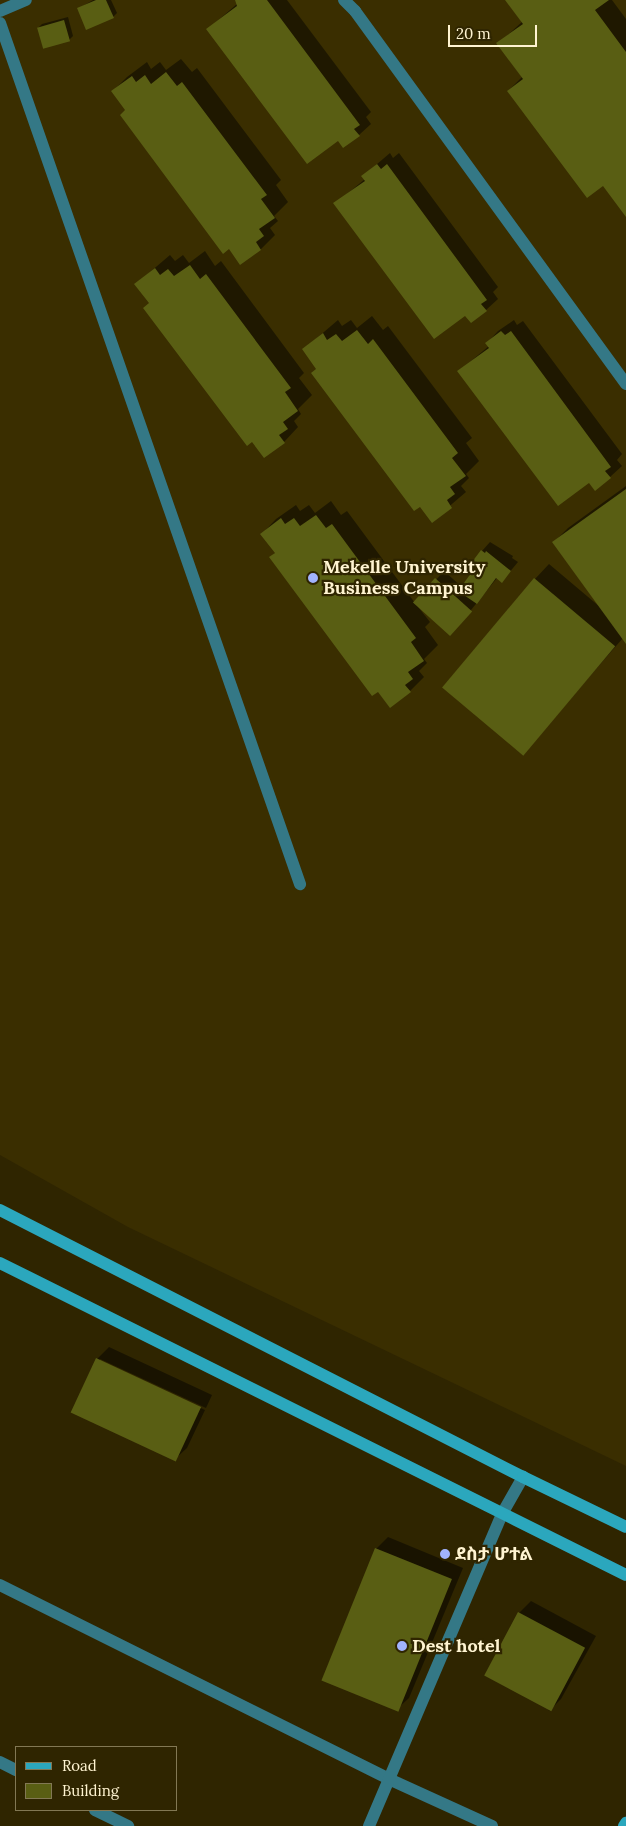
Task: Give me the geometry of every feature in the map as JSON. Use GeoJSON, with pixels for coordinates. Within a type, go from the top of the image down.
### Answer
{"type":"FeatureCollection","features":[{"type":"Feature","properties":{"kind":"street"},"geometry":{"type":"LineString","coordinates":[[0,11],[26,0]]}},
{"type":"Feature","properties":{"kind":"street"},"geometry":{"type":"LineString","coordinates":[[344,0],[361,20],[626,384]]}},
{"type":"Feature","properties":{"kind":"street"},"geometry":{"type":"LineString","coordinates":[[0,23],[300,884]]}},
{"type":"Feature","properties":{"kind":"street"},"geometry":{"type":"LineString","coordinates":[[0,1210],[523,1477],[626,1527]]}},
{"type":"Feature","properties":{"kind":"street"},"geometry":{"type":"LineString","coordinates":[[0,1263],[626,1575]]}},
{"type":"Feature","properties":{"kind":"street"},"geometry":{"type":"LineString","coordinates":[[369,1826],[391,1780],[502,1514],[523,1477]]}},
{"type":"Feature","properties":{"kind":"street"},"geometry":{"type":"LineString","coordinates":[[0,1585],[391,1780],[492,1826]]}},
{"type":"Feature","properties":{"kind":"street"},"geometry":{"type":"LineString","coordinates":[[0,1762],[15,1770]]}},
{"type":"Feature","properties":{"kind":"street"},"geometry":{"type":"LineString","coordinates":[[97,1811],[128,1826]]}},
{"type":"Feature","properties":{"kind":"shaded area","name":"Mekelle University Business Campus"},"geometry":{"type":"Polygon","coordinates":[[[0,0],[626,0],[626,1466],[128,1227],[0,1155],[0,0]]]}},
{"type":"Feature","properties":{"kind":"building"},"geometry":{"type":"Polygon","coordinates":[[[96,0],[106,0],[114,18],[86,30],[77,8],[96,0]]]}},
{"type":"Feature","properties":{"kind":"building"},"geometry":{"type":"Polygon","coordinates":[[[235,0],[267,0],[360,125],[354,129],[360,136],[343,148],[338,141],[307,164],[206,29],[237,6],[235,0]]]}},
{"type":"Feature","properties":{"kind":"building"},"geometry":{"type":"Polygon","coordinates":[[[505,0],[609,0],[595,10],[626,52],[626,217],[603,186],[587,198],[507,91],[523,79],[496,43],[523,24],[505,0]]]}},
{"type":"Feature","properties":{"kind":"building"},"geometry":{"type":"Polygon","coordinates":[[[64,20],[70,41],[43,49],[37,28],[64,20]]]}},
{"type":"Feature","properties":{"kind":"building"},"geometry":{"type":"Polygon","coordinates":[[[166,72],[177,86],[182,82],[267,195],[261,199],[275,218],[259,229],[264,236],[256,242],[261,250],[240,265],[229,249],[223,254],[120,115],[125,110],[111,91],[132,76],[136,82],[145,75],[151,84],[166,72]]]}},
{"type":"Feature","properties":{"kind":"building"},"geometry":{"type":"Polygon","coordinates":[[[377,164],[381,169],[387,164],[487,300],[481,304],[487,311],[471,323],[465,316],[434,339],[333,203],[365,181],[361,176],[377,164]]]}},
{"type":"Feature","properties":{"kind":"building"},"geometry":{"type":"Polygon","coordinates":[[[190,265],[200,279],[206,274],[291,388],[285,392],[298,411],[283,422],[288,429],[279,435],[285,443],[264,458],[252,442],[247,446],[143,308],[149,303],[134,284],[155,268],[160,275],[168,269],[174,276],[190,265]]]}},
{"type":"Feature","properties":{"kind":"building"},"geometry":{"type":"Polygon","coordinates":[[[357,330],[368,344],[373,339],[458,453],[452,458],[466,476],[450,487],[455,494],[447,500],[452,508],[432,523],[420,507],[414,511],[311,373],[316,369],[302,349],[323,333],[327,340],[336,334],[342,341],[357,330]]]}},
{"type":"Feature","properties":{"kind":"building"},"geometry":{"type":"Polygon","coordinates":[[[501,331],[505,335],[511,331],[611,467],[605,471],[611,478],[595,491],[589,483],[558,506],[457,371],[489,348],[485,343],[501,331]]]}},
{"type":"Feature","properties":{"kind":"building"},"geometry":{"type":"Polygon","coordinates":[[[626,489],[626,644],[552,542],[626,489]]]}},
{"type":"Feature","properties":{"kind":"building"},"geometry":{"type":"Polygon","coordinates":[[[316,515],[326,528],[332,524],[416,638],[411,642],[424,661],[408,672],[413,679],[405,685],[411,692],[390,708],[378,692],[372,696],[269,557],[275,553],[260,534],[281,518],[285,524],[294,518],[300,526],[316,515]]]}},
{"type":"Feature","properties":{"kind":"building"},"geometry":{"type":"Polygon","coordinates":[[[481,550],[485,553],[486,551],[511,571],[502,583],[496,578],[477,604],[458,591],[477,565],[472,562],[481,550]]]}},
{"type":"Feature","properties":{"kind":"building"},"geometry":{"type":"Polygon","coordinates":[[[435,578],[472,611],[450,636],[413,603],[435,578]]]}},
{"type":"Feature","properties":{"kind":"building"},"geometry":{"type":"Polygon","coordinates":[[[534,578],[615,646],[523,756],[442,688],[534,578]]]}},
{"type":"Feature","properties":{"kind":"building"},"geometry":{"type":"Polygon","coordinates":[[[96,1358],[201,1407],[176,1461],[71,1412],[96,1358]]]}},
{"type":"Feature","properties":{"kind":"building"},"geometry":{"type":"Polygon","coordinates":[[[375,1548],[452,1579],[398,1712],[321,1681],[375,1548]]]}},
{"type":"Feature","properties":{"kind":"building"},"geometry":{"type":"Polygon","coordinates":[[[518,1612],[585,1648],[551,1711],[484,1676],[518,1612]]]}},
{"type":"Feature","properties":{"kind":"place","name":"Mekelle University Business Campus"},"geometry":{"type":"Point","coordinates":[313,578]}},
{"type":"Feature","properties":{"kind":"place","name":"ደስታ ሆተል"},"geometry":{"type":"Point","coordinates":[445,1554]}},
{"type":"Feature","properties":{"kind":"place","name":"Dest hotel"},"geometry":{"type":"Point","coordinates":[402,1646]}}]}
